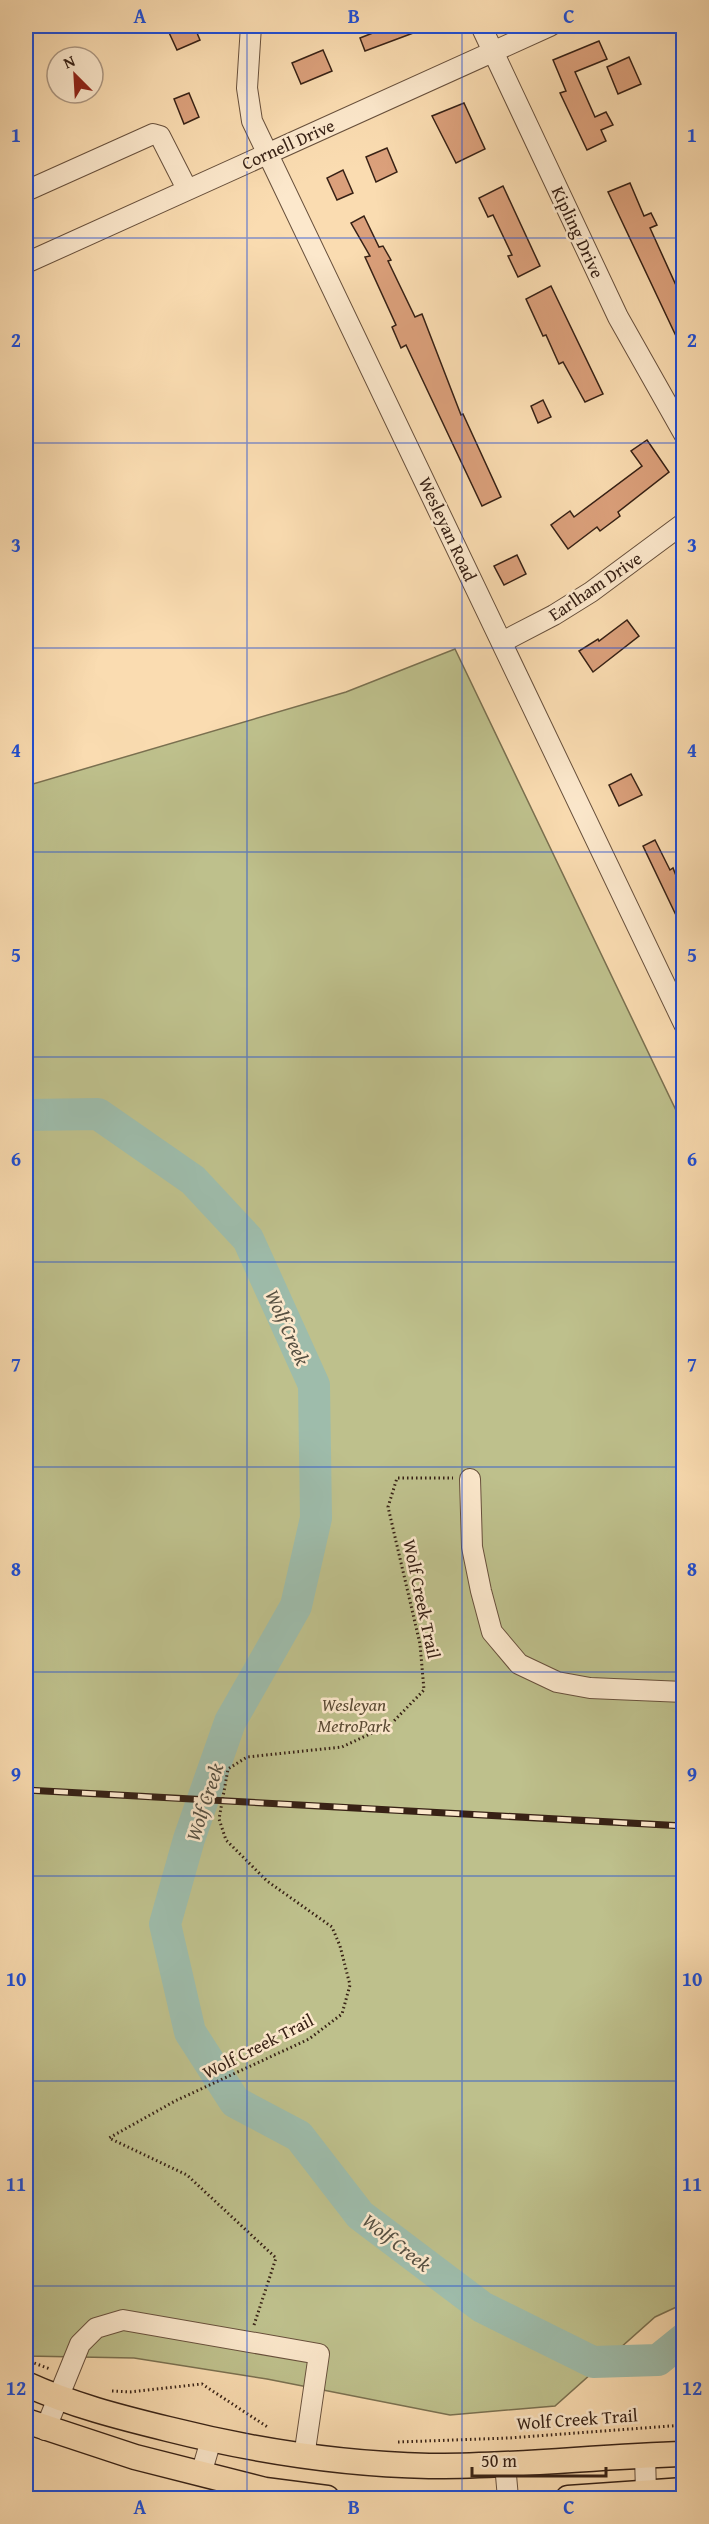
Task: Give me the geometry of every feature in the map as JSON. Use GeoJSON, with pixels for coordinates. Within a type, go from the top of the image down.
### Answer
{"type":"FeatureCollection","features":[{"type":"Feature","properties":{"kind":"main road"},"geometry":{"type":"LineString","coordinates":[[26,2384],[56,2398],[95,2411],[211,2440],[306,2446],[430,2466],[684,2454]]}},
{"type":"Feature","properties":{"kind":"main road"},"geometry":{"type":"LineString","coordinates":[[35,2426],[201,2474],[265,2490],[327,2499]]}},
{"type":"Feature","properties":{"kind":"main road"},"geometry":{"type":"LineString","coordinates":[[568,2499],[684,2490]]}},
{"type":"Feature","properties":{"kind":"street","name":"Wesleyan Road"},"geometry":{"type":"LineString","coordinates":[[251,26],[247,99],[252,121],[684,1024]]}},
{"type":"Feature","properties":{"kind":"street","name":"Kipling Drive"},"geometry":{"type":"LineString","coordinates":[[481,26],[618,317],[684,434]]}},
{"type":"Feature","properties":{"kind":"street","name":"Cornell Drive"},"geometry":{"type":"LineString","coordinates":[[26,263],[550,26]]}},
{"type":"Feature","properties":{"kind":"street"},"geometry":{"type":"LineString","coordinates":[[26,191],[153,134],[160,136],[187,189]]}},
{"type":"Feature","properties":{"kind":"street","name":"Earlham Drive"},"geometry":{"type":"LineString","coordinates":[[502,642],[554,615],[591,592],[684,523]]}},
{"type":"Feature","properties":{"kind":"street"},"geometry":{"type":"LineString","coordinates":[[470,1479],[472,1547],[481,1591],[492,1632],[519,1664],[556,1682],[590,1688],[684,1692]]}},
{"type":"Feature","properties":{"kind":"street"},"geometry":{"type":"LineString","coordinates":[[35,2426],[56,2398],[80,2344],[96,2328],[123,2320],[319,2354],[306,2446]]}},
{"type":"Feature","properties":{"kind":"street"},"geometry":{"type":"LineString","coordinates":[[201,2474],[211,2440]]}},
{"type":"Feature","properties":{"kind":"street"},"geometry":{"type":"LineString","coordinates":[[645,2455],[646,2493]]}},
{"type":"Feature","properties":{"kind":"street"},"geometry":{"type":"LineString","coordinates":[[505,2464],[508,2499]]}},
{"type":"Feature","properties":{"kind":"path","name":"Wolf Creek Trail"},"geometry":{"type":"LineString","coordinates":[[248,2341],[276,2258],[187,2175],[109,2138],[175,2102],[309,2039],[342,2014],[350,1985],[340,1946],[332,1927],[267,1881],[226,1840],[219,1819],[228,1768],[247,1757],[342,1747],[391,1724],[424,1690],[420,1644],[388,1507],[397,1478],[470,1479]]}},
{"type":"Feature","properties":{"kind":"path"},"geometry":{"type":"LineString","coordinates":[[26,2360],[66,2375]]}},
{"type":"Feature","properties":{"kind":"path"},"geometry":{"type":"LineString","coordinates":[[106,2391],[130,2392],[202,2385],[268,2428],[306,2446]]}},
{"type":"Feature","properties":{"kind":"path","name":"Wolf Creek Trail"},"geometry":{"type":"LineString","coordinates":[[390,2443],[509,2438],[684,2425]]}},
{"type":"Feature","properties":{"kind":"green space","name":"Wesleyan MetroPark"},"geometry":{"type":"Polygon","coordinates":[[[455,649],[683,1125],[683,2304],[655,2317],[555,2406],[450,2415],[267,2379],[134,2358],[26,2356],[26,786],[346,692],[455,649]]]}},
{"type":"Feature","properties":{"kind":"building"},"geometry":{"type":"Polygon","coordinates":[[[166,26],[194,26],[200,40],[177,50],[166,26]]]}},
{"type":"Feature","properties":{"kind":"building"},"geometry":{"type":"Polygon","coordinates":[[[382,26],[432,26],[365,51],[360,38],[383,29],[382,26]]]}},
{"type":"Feature","properties":{"kind":"building"},"geometry":{"type":"Polygon","coordinates":[[[599,41],[607,59],[575,72],[595,117],[606,112],[613,125],[601,130],[606,141],[587,150],[560,93],[566,91],[553,60],[599,41]]]}},
{"type":"Feature","properties":{"kind":"building"},"geometry":{"type":"Polygon","coordinates":[[[323,50],[332,71],[301,84],[292,63],[323,50]]]}},
{"type":"Feature","properties":{"kind":"building"},"geometry":{"type":"Polygon","coordinates":[[[629,57],[641,84],[618,94],[607,67],[629,57]]]}},
{"type":"Feature","properties":{"kind":"building"},"geometry":{"type":"Polygon","coordinates":[[[189,93],[199,117],[184,124],[174,99],[189,93]]]}},
{"type":"Feature","properties":{"kind":"building"},"geometry":{"type":"Polygon","coordinates":[[[464,103],[485,149],[456,163],[432,116],[464,103]]]}},
{"type":"Feature","properties":{"kind":"building"},"geometry":{"type":"Polygon","coordinates":[[[387,148],[397,172],[376,182],[366,157],[387,148]]]}},
{"type":"Feature","properties":{"kind":"building"},"geometry":{"type":"Polygon","coordinates":[[[343,170],[353,193],[337,200],[327,178],[343,170]]]}},
{"type":"Feature","properties":{"kind":"building"},"geometry":{"type":"Polygon","coordinates":[[[630,183],[644,216],[651,213],[657,225],[650,228],[684,303],[684,353],[608,192],[630,183]]]}},
{"type":"Feature","properties":{"kind":"building"},"geometry":{"type":"Polygon","coordinates":[[[503,186],[540,266],[518,277],[508,256],[512,255],[493,215],[488,217],[479,198],[503,186]]]}},
{"type":"Feature","properties":{"kind":"building"},"geometry":{"type":"Polygon","coordinates":[[[364,216],[379,247],[383,246],[391,260],[388,261],[415,317],[422,314],[461,415],[463,414],[501,497],[482,506],[406,345],[401,348],[392,327],[396,325],[365,257],[370,256],[351,223],[364,216]]]}},
{"type":"Feature","properties":{"kind":"building"},"geometry":{"type":"Polygon","coordinates":[[[551,286],[603,394],[585,402],[563,362],[559,364],[526,299],[551,286]]]}},
{"type":"Feature","properties":{"kind":"building"},"geometry":{"type":"Polygon","coordinates":[[[543,400],[551,417],[538,423],[531,406],[543,400]]]}},
{"type":"Feature","properties":{"kind":"building"},"geometry":{"type":"Polygon","coordinates":[[[647,440],[669,472],[618,512],[620,516],[600,531],[597,527],[568,549],[551,525],[570,511],[574,517],[642,466],[631,451],[647,440]]]}},
{"type":"Feature","properties":{"kind":"building"},"geometry":{"type":"Polygon","coordinates":[[[517,555],[526,574],[504,585],[494,566],[517,555]]]}},
{"type":"Feature","properties":{"kind":"building"},"geometry":{"type":"Polygon","coordinates":[[[627,620],[639,636],[593,672],[579,651],[598,639],[599,641],[627,620]]]}},
{"type":"Feature","properties":{"kind":"building"},"geometry":{"type":"Polygon","coordinates":[[[631,774],[642,795],[619,806],[609,785],[631,774]]]}},
{"type":"Feature","properties":{"kind":"building"},"geometry":{"type":"Polygon","coordinates":[[[655,840],[670,870],[673,868],[684,896],[684,932],[643,846],[655,840]]]}},
{"type":"Feature","properties":{"kind":"waterway","name":"Wolf Creek"},"geometry":{"type":"LineString","coordinates":[[26,1115],[98,1114],[193,1180],[248,1239],[314,1385],[316,1518],[296,1606],[230,1722],[189,1839],[165,1924],[190,2032],[235,2102],[299,2136],[360,2215],[482,2307],[593,2362],[658,2360],[684,2339]]}},
{"type":"Feature","properties":{"kind":"railway"},"geometry":{"type":"LineString","coordinates":[[26,1790],[684,1826]]}}]}
